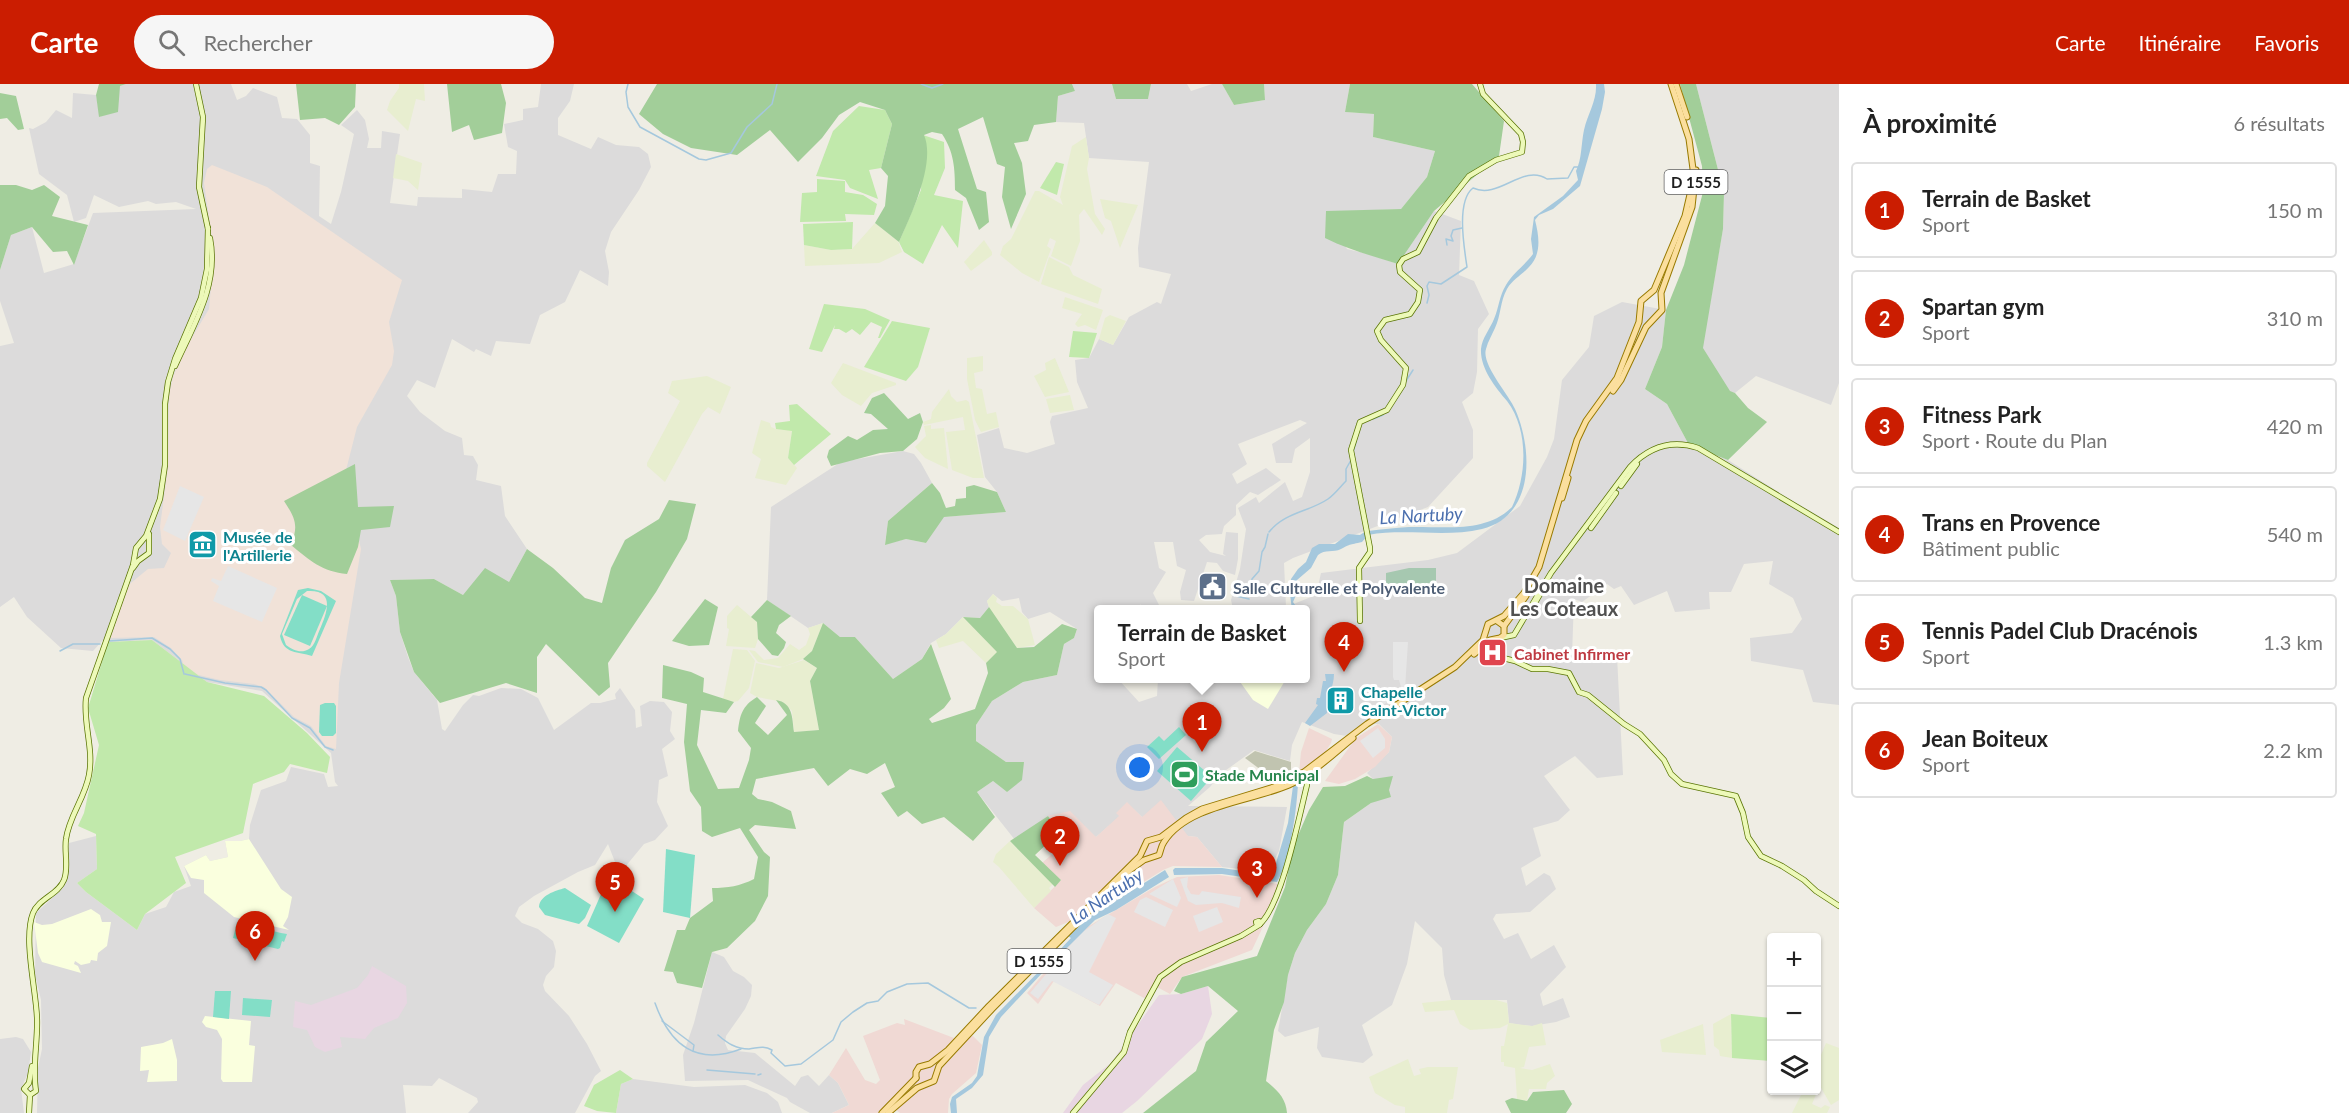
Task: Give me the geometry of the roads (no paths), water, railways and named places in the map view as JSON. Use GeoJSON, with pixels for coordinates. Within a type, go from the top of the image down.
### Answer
{"type":"FeatureCollection","features":[{"type":"Feature","properties":{"kind":"main road","name":"D 1555"},"geometry":{"type":"LineString","coordinates":[[1650,295],[1685,216],[1692,181],[1689,138],[1674,84]]}},
{"type":"Feature","properties":{"kind":"main road","name":"D 1555"},"geometry":{"type":"LineString","coordinates":[[1661,300],[1692,207],[1696,183],[1692,136],[1674,84]]}},
{"type":"Feature","properties":{"kind":"main road"},"geometry":{"type":"LineString","coordinates":[[1661,300],[1650,295],[1641,301],[1641,310],[1627,357],[1617,378],[1586,421],[1577,440],[1539,567],[1524,593],[1504,616],[1488,624],[1487,633],[1464,660],[1447,674],[1377,717],[1299,778],[1202,809],[1156,840],[1147,841],[1143,849],[1146,854],[1151,857],[1159,855],[1161,846],[1173,832],[1204,813],[1299,778],[1379,719],[1448,677],[1484,645],[1497,639],[1544,563],[1569,475],[1586,429],[1620,380],[1646,327],[1662,310],[1661,300]]}},
{"type":"Feature","properties":{"kind":"main road"},"geometry":{"type":"LineString","coordinates":[[1641,310],[1646,316],[1654,317]]}},
{"type":"Feature","properties":{"kind":"main road"},"geometry":{"type":"LineString","coordinates":[[1497,621],[1505,628]]}},
{"type":"Feature","properties":{"kind":"main road"},"geometry":{"type":"LineString","coordinates":[[1487,633],[1497,639]]}},
{"type":"Feature","properties":{"kind":"main road"},"geometry":{"type":"LineString","coordinates":[[1156,840],[1161,846]]}},
{"type":"Feature","properties":{"kind":"main road","name":"D 1555"},"geometry":{"type":"LineString","coordinates":[[928,1065],[948,1050],[989,1006],[1140,856],[1143,849]]}},
{"type":"Feature","properties":{"kind":"main road","name":"D 1555"},"geometry":{"type":"LineString","coordinates":[[936,1073],[942,1063],[992,1009],[1077,922],[1130,870],[1151,857]]}},
{"type":"Feature","properties":{"kind":"main road"},"geometry":{"type":"LineString","coordinates":[[882,1113],[892,1105],[924,1084],[932,1083],[936,1073],[933,1068],[928,1065],[919,1067],[916,1078],[892,1105],[888,1113]]}},
{"type":"Feature","properties":{"kind":"main road"},"geometry":{"type":"LineString","coordinates":[[916,1078],[924,1084]]}},
{"type":"Feature","properties":{"kind":"street"},"geometry":{"type":"LineString","coordinates":[[30,1095],[36,1092],[32,1084],[37,1019],[32,971],[31,921],[35,909],[59,888],[65,878],[67,832],[88,782],[91,765],[86,698],[136,548],[149,528],[159,499],[163,479],[165,404],[168,382],[207,297],[212,254],[200,187],[203,117],[196,84]]}},
{"type":"Feature","properties":{"kind":"street"},"geometry":{"type":"LineString","coordinates":[[1360,621],[1359,568],[1370,552],[1352,450],[1360,422],[1387,410],[1407,372],[1381,340],[1377,331],[1385,320],[1410,314],[1420,298],[1418,287],[1400,272],[1399,265],[1403,259],[1418,252],[1436,218],[1469,176],[1496,160],[1522,152],[1521,134],[1483,94],[1480,84]]}},
{"type":"Feature","properties":{"kind":"street"},"geometry":{"type":"LineString","coordinates":[[1497,639],[1510,637],[1516,632],[1540,597],[1546,581],[1630,467],[1649,451],[1658,447],[1675,444],[1698,448],[1839,532]]}},
{"type":"Feature","properties":{"kind":"street"},"geometry":{"type":"LineString","coordinates":[[128,576],[149,554],[149,528]]}},
{"type":"Feature","properties":{"kind":"street"},"geometry":{"type":"LineString","coordinates":[[141,543],[149,546]]}},
{"type":"Feature","properties":{"kind":"street"},"geometry":{"type":"LineString","coordinates":[[136,553],[143,558]]}},
{"type":"Feature","properties":{"kind":"street"},"geometry":{"type":"LineString","coordinates":[[1505,628],[1509,634],[1516,632]]}},
{"type":"Feature","properties":{"kind":"street"},"geometry":{"type":"LineString","coordinates":[[1499,657],[1532,669],[1569,673],[1579,692],[1588,696],[1640,734],[1664,760],[1671,774],[1682,784],[1736,796],[1743,813],[1748,837],[1763,858],[1777,863],[1804,880],[1839,906]]}},
{"type":"Feature","properties":{"kind":"street"},"geometry":{"type":"LineString","coordinates":[[1073,1113],[1124,1052],[1130,1032],[1160,977],[1180,962],[1252,930],[1266,916],[1288,859],[1306,788],[1299,778]]}},
{"type":"Feature","properties":{"kind":"street"},"geometry":{"type":"LineString","coordinates":[[30,1095],[24,1089],[32,1084]]}},
{"type":"Feature","properties":{"kind":"street"},"geometry":{"type":"LineString","coordinates":[[29,1113],[30,1095]]}},
{"type":"Feature","properties":{"kind":"water"},"geometry":{"type":"Polygon","coordinates":[[[1596,84],[1604,84],[1605,92],[1580,186],[1553,209],[1539,215],[1535,220],[1538,251],[1529,267],[1507,289],[1486,349],[1488,363],[1512,403],[1521,425],[1526,461],[1525,479],[1520,496],[1512,510],[1499,522],[1482,529],[1454,533],[1397,532],[1368,535],[1368,531],[1409,527],[1477,525],[1501,516],[1512,507],[1521,481],[1522,439],[1514,413],[1486,370],[1481,349],[1506,285],[1533,254],[1531,239],[1534,217],[1563,196],[1578,180],[1576,171],[1596,84]]]}},
{"type":"Feature","properties":{"kind":"water"},"geometry":{"type":"Polygon","coordinates":[[[1366,531],[1367,536],[1362,542],[1318,555],[1311,568],[1297,580],[1298,591],[1293,602],[1295,605],[1291,605],[1291,579],[1306,562],[1312,548],[1319,544],[1335,544],[1348,534],[1360,535],[1366,531]]]}},
{"type":"Feature","properties":{"kind":"water"},"geometry":{"type":"Polygon","coordinates":[[[1325,674],[1334,674],[1327,713],[1310,726],[1305,723],[1318,705],[1316,704],[1317,698],[1320,698],[1323,681],[1326,681],[1325,674]]]}},
{"type":"Feature","properties":{"kind":"water"},"geometry":{"type":"Polygon","coordinates":[[[1298,783],[1289,848],[1277,882],[1222,874],[1174,875],[1175,868],[1222,868],[1262,874],[1273,873],[1288,823],[1293,786],[1298,783]]]}},
{"type":"Feature","properties":{"kind":"water"},"geometry":{"type":"Polygon","coordinates":[[[1165,870],[1169,877],[1116,910],[1095,920],[1062,953],[1057,953],[1071,938],[1068,936],[1085,920],[1165,870]]]}},
{"type":"Feature","properties":{"kind":"water"},"geometry":{"type":"Polygon","coordinates":[[[1054,956],[1058,956],[1001,1017],[989,1037],[983,1075],[972,1088],[956,1099],[957,1113],[951,1113],[952,1097],[972,1083],[977,1076],[984,1037],[996,1015],[1054,956]]]}},
{"type":"Feature","properties":{"kind":"waterway"},"geometry":{"type":"LineString","coordinates":[[628,84],[626,92],[628,107],[640,127],[699,159],[706,160],[731,153],[747,127],[772,104],[777,84]]}},
{"type":"Feature","properties":{"kind":"waterway"},"geometry":{"type":"LineString","coordinates":[[921,84],[932,88],[943,84]]}},
{"type":"Feature","properties":{"kind":"waterway"},"geometry":{"type":"LineString","coordinates":[[1427,303],[1429,282],[1441,284],[1467,267],[1462,225],[1464,203],[1473,188],[1492,189],[1529,175],[1538,175],[1547,179],[1568,178],[1574,167],[1578,167]]}},
{"type":"Feature","properties":{"kind":"waterway"},"geometry":{"type":"LineString","coordinates":[[1447,245],[1446,239],[1453,241],[1451,236],[1453,230],[1462,228]]}},
{"type":"Feature","properties":{"kind":"waterway"},"geometry":{"type":"LineString","coordinates":[[1406,381],[1413,370]]}},
{"type":"Feature","properties":{"kind":"waterway"},"geometry":{"type":"LineString","coordinates":[[1373,419],[1383,415]]}},
{"type":"Feature","properties":{"kind":"waterway"},"geometry":{"type":"LineString","coordinates":[[1353,452],[1356,442]]}},
{"type":"Feature","properties":{"kind":"waterway"},"geometry":{"type":"LineString","coordinates":[[1269,532],[1282,520],[1331,497],[1346,481],[1346,469],[1351,460]]}},
{"type":"Feature","properties":{"kind":"waterway"},"geometry":{"type":"LineString","coordinates":[[1250,596],[1252,579],[1259,571],[1268,534]]}},
{"type":"Feature","properties":{"kind":"waterway"},"geometry":{"type":"LineString","coordinates":[[1236,596],[1249,599]]}},
{"type":"Feature","properties":{"kind":"waterway"},"geometry":{"type":"LineString","coordinates":[[109,641],[152,638],[170,649],[180,659],[184,674]]}},
{"type":"Feature","properties":{"kind":"waterway"},"geometry":{"type":"LineString","coordinates":[[60,651],[73,644],[100,644]]}},
{"type":"Feature","properties":{"kind":"waterway"},"geometry":{"type":"LineString","coordinates":[[185,674],[225,683],[261,687],[292,718],[310,728],[325,747],[333,750]]}},
{"type":"Feature","properties":{"kind":"waterway"},"geometry":{"type":"LineString","coordinates":[[718,1035],[736,1047],[769,1048],[772,1050],[771,1053],[785,1066],[801,1064],[833,1040],[841,1022],[853,1012],[867,1003],[878,1001],[887,992],[907,984],[928,983],[969,1008],[976,1008]]}},
{"type":"Feature","properties":{"kind":"waterway"},"geometry":{"type":"LineString","coordinates":[[655,1003],[668,1030],[687,1048],[711,1055],[741,1049]]}},
{"type":"Feature","properties":{"kind":"waterway"},"geometry":{"type":"LineString","coordinates":[[662,1021],[694,1045],[693,1051]]}},
{"type":"Feature","properties":{"kind":"waterway"},"geometry":{"type":"LineString","coordinates":[[707,1070],[755,1074]]}},
{"type":"Feature","properties":{"kind":"place","name":"Musée de l'Artillerie"},"geometry":{"type":"Point","coordinates":[202,545]}},
{"type":"Feature","properties":{"kind":"place","name":"Salle Culturelle et Polyvalente"},"geometry":{"type":"Point","coordinates":[1212,587]}},
{"type":"Feature","properties":{"kind":"place","name":"Cabinet Infirmer"},"geometry":{"type":"Point","coordinates":[1493,653]}},
{"type":"Feature","properties":{"kind":"place","name":"Trans en Provence"},"geometry":{"type":"Point","coordinates":[1344,672]}},
{"type":"Feature","properties":{"kind":"place","name":"Chapelle Saint-Victor"},"geometry":{"type":"Point","coordinates":[1340,700]}},
{"type":"Feature","properties":{"kind":"place","name":"Terrain de Basket"},"geometry":{"type":"Point","coordinates":[1202,752]}},
{"type":"Feature","properties":{"kind":"place","name":"Stade Municipal"},"geometry":{"type":"Point","coordinates":[1184,774]}},
{"type":"Feature","properties":{"kind":"place","name":"Spartan gym"},"geometry":{"type":"Point","coordinates":[1060,866]}},
{"type":"Feature","properties":{"kind":"place","name":"Fitness Park"},"geometry":{"type":"Point","coordinates":[1257,898]}},
{"type":"Feature","properties":{"kind":"place","name":"Tennis Padel Club Dracénois"},"geometry":{"type":"Point","coordinates":[615,912]}},
{"type":"Feature","properties":{"kind":"place","name":"Jean Boiteux"},"geometry":{"type":"Point","coordinates":[255,961]}},
{"type":"Feature","properties":{"kind":"district","name":"Domaine Les Coteaux"},"geometry":{"type":"Point","coordinates":[1564,596]}},
{"type":"Feature","properties":{"kind":"water label","name":"La Nartuby"},"geometry":{"type":"Point","coordinates":[1421,515]}},
{"type":"Feature","properties":{"kind":"water label","name":"La Nartuby"},"geometry":{"type":"Point","coordinates":[1106,896]}}]}
